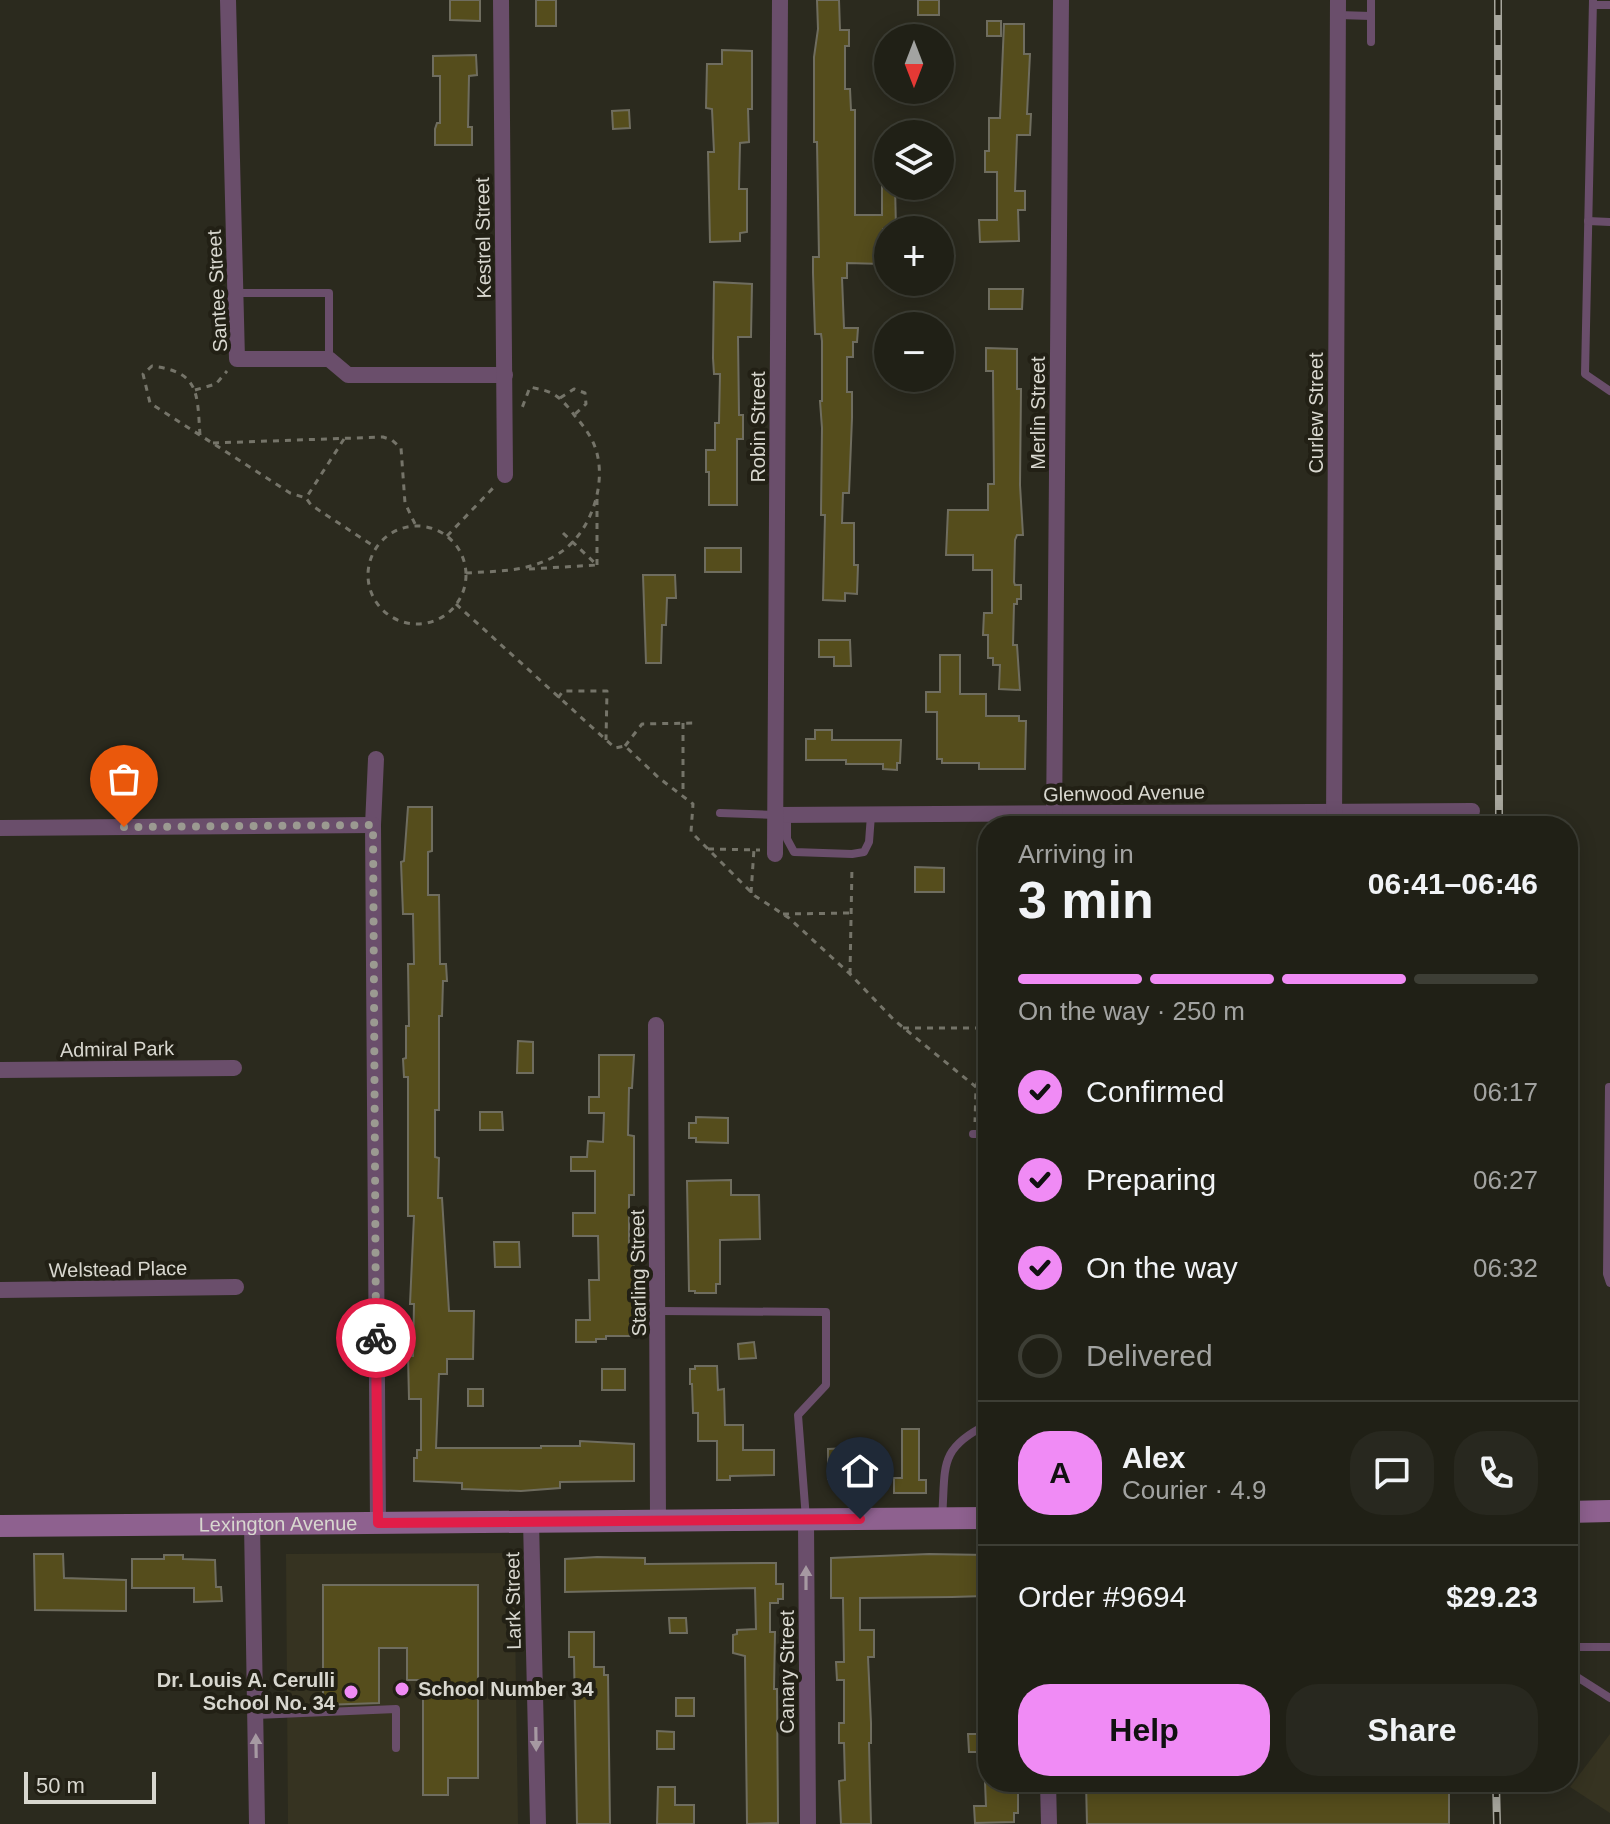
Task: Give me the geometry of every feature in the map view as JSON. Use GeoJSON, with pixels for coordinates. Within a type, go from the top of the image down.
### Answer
{"type":"FeatureCollection","features":[{"type":"Feature","properties":{"kind":"main road"},"geometry":{"type":"LineString","coordinates":[[1578,1512],[1610,1511]]}},
{"type":"Feature","properties":{"kind":"main road","name":"Lexington Avenue"},"geometry":{"type":"LineString","coordinates":[[0,1526],[978,1518]]}},
{"type":"Feature","properties":{"kind":"street","name":"Santee Street"},"geometry":{"type":"LineString","coordinates":[[228,0],[237,359],[329,359],[348,375],[505,375]]}},
{"type":"Feature","properties":{"kind":"street","name":"Kestrel Street"},"geometry":{"type":"LineString","coordinates":[[501,0],[505,475]]}},
{"type":"Feature","properties":{"kind":"street","name":"Robin Street"},"geometry":{"type":"LineString","coordinates":[[775,854],[781,815],[780,0]]}},
{"type":"Feature","properties":{"kind":"street","name":"Merlin Street"},"geometry":{"type":"LineString","coordinates":[[1054,816],[1061,0]]}},
{"type":"Feature","properties":{"kind":"street","name":"Curlew Street"},"geometry":{"type":"LineString","coordinates":[[1334,816],[1338,8]]}},
{"type":"Feature","properties":{"kind":"street"},"geometry":{"type":"LineString","coordinates":[[376,759],[373,825],[378,1523]]}},
{"type":"Feature","properties":{"kind":"street","name":"Glenwood Avenue"},"geometry":{"type":"LineString","coordinates":[[1386,816],[1472,811]]}},
{"type":"Feature","properties":{"kind":"street","name":"Glenwood Avenue"},"geometry":{"type":"LineString","coordinates":[[781,815],[978,818]]}},
{"type":"Feature","properties":{"kind":"street"},"geometry":{"type":"LineString","coordinates":[[0,828],[373,825]]}},
{"type":"Feature","properties":{"kind":"street","name":"Starling Street"},"geometry":{"type":"LineString","coordinates":[[656,1025],[658,1521]]}},
{"type":"Feature","properties":{"kind":"street","name":"Admiral Park"},"geometry":{"type":"LineString","coordinates":[[0,1070],[234,1068]]}},
{"type":"Feature","properties":{"kind":"street","name":"Welstead Place"},"geometry":{"type":"LineString","coordinates":[[0,1290],[236,1287]]}},
{"type":"Feature","properties":{"kind":"street","name":"Canary Street"},"geometry":{"type":"LineString","coordinates":[[806,1520],[808,1824]]}},
{"type":"Feature","properties":{"kind":"street","name":"Lark Street"},"geometry":{"type":"LineString","coordinates":[[531,1521],[538,1824]]}},
{"type":"Feature","properties":{"kind":"street"},"geometry":{"type":"LineString","coordinates":[[252,1524],[257,1824]]}},
{"type":"Feature","properties":{"kind":"street"},"geometry":{"type":"LineString","coordinates":[[1048,1792],[1049,1824]]}},
{"type":"Feature","properties":{"kind":"lane"},"geometry":{"type":"LineString","coordinates":[[1371,0],[1371,42]]}},
{"type":"Feature","properties":{"kind":"lane"},"geometry":{"type":"LineString","coordinates":[[1610,5],[1593,3],[1585,374],[1610,391]]}},
{"type":"Feature","properties":{"kind":"lane"},"geometry":{"type":"LineString","coordinates":[[1338,8],[1371,16]]}},
{"type":"Feature","properties":{"kind":"lane"},"geometry":{"type":"LineString","coordinates":[[1588,221],[1610,222]]}},
{"type":"Feature","properties":{"kind":"lane"},"geometry":{"type":"LineString","coordinates":[[235,293],[329,293],[329,359]]}},
{"type":"Feature","properties":{"kind":"lane"},"geometry":{"type":"LineString","coordinates":[[720,813],[781,815],[794,852],[852,854],[864,852],[869,842],[871,815]]}},
{"type":"Feature","properties":{"kind":"lane"},"geometry":{"type":"LineString","coordinates":[[1609,1087],[1607,1274],[1610,1283]]}},
{"type":"Feature","properties":{"kind":"lane"},"geometry":{"type":"LineString","coordinates":[[659,1311],[826,1312],[826,1385],[798,1415],[806,1520]]}},
{"type":"Feature","properties":{"kind":"lane"},"geometry":{"type":"LineString","coordinates":[[942,1519],[947,1459],[961,1439],[978,1430]]}},
{"type":"Feature","properties":{"kind":"lane"},"geometry":{"type":"LineString","coordinates":[[1578,1647],[1610,1647]]}},
{"type":"Feature","properties":{"kind":"lane"},"geometry":{"type":"LineString","coordinates":[[1578,1678],[1610,1698]]}},
{"type":"Feature","properties":{"kind":"lane"},"geometry":{"type":"LineString","coordinates":[[256,1715],[396,1709],[396,1748]]}},
{"type":"Feature","properties":{"kind":"path"},"geometry":{"type":"LineString","coordinates":[[195,390],[216,384],[237,359]]}},
{"type":"Feature","properties":{"kind":"path"},"geometry":{"type":"LineString","coordinates":[[200,435],[195,390],[185,374],[152,366],[143,374],[150,403],[290,493],[306,498],[311,505],[376,548]]}},
{"type":"Feature","properties":{"kind":"path"},"geometry":{"type":"LineString","coordinates":[[530,387],[559,398],[595,447],[599,470],[597,565]]}},
{"type":"Feature","properties":{"kind":"path"},"geometry":{"type":"LineString","coordinates":[[559,398],[574,389],[585,393],[586,404],[574,415]]}},
{"type":"Feature","properties":{"kind":"path"},"geometry":{"type":"LineString","coordinates":[[213,443],[383,437],[392,440],[401,448],[405,503],[416,526]]}},
{"type":"Feature","properties":{"kind":"path"},"geometry":{"type":"LineString","coordinates":[[306,498],[344,439]]}},
{"type":"Feature","properties":{"kind":"path"},"geometry":{"type":"LineString","coordinates":[[447,536],[505,475]]}},
{"type":"Feature","properties":{"kind":"path"},"geometry":{"type":"LineString","coordinates":[[520,569],[560,554],[573,543],[588,520],[597,490]]}},
{"type":"Feature","properties":{"kind":"path"},"geometry":{"type":"LineString","coordinates":[[416,526],[437,530],[447,536],[457,547],[466,573],[464,589],[456,604],[444,615],[429,622],[412,623],[396,619],[378,603],[368,580],[369,564],[376,548],[393,532],[416,526]]}},
{"type":"Feature","properties":{"kind":"path"},"geometry":{"type":"LineString","coordinates":[[563,533],[597,565]]}},
{"type":"Feature","properties":{"kind":"path"},"geometry":{"type":"LineString","coordinates":[[466,573],[597,565]]}},
{"type":"Feature","properties":{"kind":"path"},"geometry":{"type":"LineString","coordinates":[[456,604],[615,748],[625,746],[642,724],[695,723]]}},
{"type":"Feature","properties":{"kind":"path"},"geometry":{"type":"LineString","coordinates":[[558,698],[563,691],[607,691],[606,740]]}},
{"type":"Feature","properties":{"kind":"path"},"geometry":{"type":"LineString","coordinates":[[683,723],[683,796]]}},
{"type":"Feature","properties":{"kind":"path"},"geometry":{"type":"LineString","coordinates":[[625,746],[693,804],[691,832],[751,893],[782,914],[850,974],[903,1028],[976,1087]]}},
{"type":"Feature","properties":{"kind":"path"},"geometry":{"type":"LineString","coordinates":[[707,849],[754,848],[775,854]]}},
{"type":"Feature","properties":{"kind":"path"},"geometry":{"type":"LineString","coordinates":[[751,893],[754,848]]}},
{"type":"Feature","properties":{"kind":"path"},"geometry":{"type":"LineString","coordinates":[[850,974],[852,854]]}},
{"type":"Feature","properties":{"kind":"path"},"geometry":{"type":"LineString","coordinates":[[782,914],[851,913]]}},
{"type":"Feature","properties":{"kind":"path"},"geometry":{"type":"LineString","coordinates":[[903,1028],[978,1028]]}},
{"type":"Feature","properties":{"kind":"path"},"geometry":{"type":"LineString","coordinates":[[974,1134],[978,1080]]}},
{"type":"Feature","properties":{"kind":"shaded area","name":"School Number 34"},"geometry":{"type":"Polygon","coordinates":[[[514,1553],[518,1824],[288,1824],[286,1554],[514,1553]]]}},
{"type":"Feature","properties":{"kind":"shaded area"},"geometry":{"type":"Polygon","coordinates":[[[1610,1734],[1610,1813],[1578,1792],[1578,1776],[1610,1734]]]}},
{"type":"Feature","properties":{"kind":"building"},"geometry":{"type":"Polygon","coordinates":[[[450,0],[480,0],[480,21],[450,20],[450,0]]]}},
{"type":"Feature","properties":{"kind":"building"},"geometry":{"type":"Polygon","coordinates":[[[536,0],[556,0],[556,26],[536,26],[536,0]]]}},
{"type":"Feature","properties":{"kind":"building"},"geometry":{"type":"Polygon","coordinates":[[[817,0],[839,0],[840,30],[849,30],[849,46],[845,46],[845,89],[850,89],[851,110],[855,110],[855,215],[882,215],[882,200],[895,200],[896,216],[874,216],[874,264],[847,263],[847,278],[842,278],[844,328],[858,328],[857,342],[853,342],[853,357],[847,357],[847,392],[852,392],[852,418],[849,493],[843,493],[842,523],[854,523],[857,594],[845,593],[845,601],[823,600],[822,341],[821,334],[815,334],[813,273],[813,257],[819,257],[817,142],[814,142],[814,57],[818,29],[817,0]]]}},
{"type":"Feature","properties":{"kind":"building"},"geometry":{"type":"Polygon","coordinates":[[[918,0],[939,0],[939,15],[918,15],[918,0]]]}},
{"type":"Feature","properties":{"kind":"building"},"geometry":{"type":"Polygon","coordinates":[[[987,21],[1001,21],[1001,36],[987,36],[987,21]]]}},
{"type":"Feature","properties":{"kind":"building"},"geometry":{"type":"Polygon","coordinates":[[[1004,24],[1024,24],[1024,54],[1030,54],[1027,114],[1031,114],[1030,135],[1017,135],[1015,191],[1025,191],[1025,210],[1018,210],[1019,241],[980,242],[979,220],[997,220],[997,172],[985,172],[985,151],[989,151],[989,118],[1000,118],[1004,24]]]}},
{"type":"Feature","properties":{"kind":"building"},"geometry":{"type":"Polygon","coordinates":[[[722,50],[752,51],[749,142],[740,143],[739,189],[747,189],[747,232],[740,233],[740,241],[710,242],[708,152],[714,152],[712,109],[706,108],[707,64],[722,64],[722,50]]]}},
{"type":"Feature","properties":{"kind":"building"},"geometry":{"type":"Polygon","coordinates":[[[476,55],[477,75],[469,76],[468,127],[472,127],[472,145],[435,145],[435,129],[440,123],[440,76],[433,76],[433,56],[476,55]]]}},
{"type":"Feature","properties":{"kind":"building"},"geometry":{"type":"Polygon","coordinates":[[[629,110],[630,128],[613,129],[612,111],[629,110]]]}},
{"type":"Feature","properties":{"kind":"building"},"geometry":{"type":"Polygon","coordinates":[[[714,282],[752,284],[751,337],[738,337],[739,415],[743,415],[743,439],[737,439],[737,505],[709,505],[706,450],[715,450],[715,423],[719,423],[720,374],[714,374],[713,358],[714,282]]]}},
{"type":"Feature","properties":{"kind":"building"},"geometry":{"type":"Polygon","coordinates":[[[989,289],[1023,289],[1022,309],[989,309],[989,289]]]}},
{"type":"Feature","properties":{"kind":"building"},"geometry":{"type":"Polygon","coordinates":[[[986,348],[1017,349],[1017,389],[1021,389],[1023,535],[1017,535],[1015,540],[1014,582],[1021,585],[1021,599],[1014,604],[1013,645],[1017,645],[1020,690],[999,689],[1000,665],[993,665],[993,658],[988,658],[988,635],[983,635],[984,613],[992,613],[992,570],[973,570],[973,555],[946,555],[948,510],[988,510],[988,484],[994,484],[993,371],[986,371],[986,348]]]}},
{"type":"Feature","properties":{"kind":"building"},"geometry":{"type":"Polygon","coordinates":[[[705,548],[741,548],[741,572],[705,572],[705,548]]]}},
{"type":"Feature","properties":{"kind":"building"},"geometry":{"type":"Polygon","coordinates":[[[643,575],[675,575],[676,598],[667,598],[666,625],[662,625],[661,663],[646,663],[643,575]]]}},
{"type":"Feature","properties":{"kind":"building"},"geometry":{"type":"Polygon","coordinates":[[[819,640],[850,640],[851,666],[834,666],[834,657],[819,657],[819,640]]]}},
{"type":"Feature","properties":{"kind":"building"},"geometry":{"type":"Polygon","coordinates":[[[940,655],[960,655],[960,694],[986,694],[986,716],[1019,716],[1019,721],[1026,721],[1025,769],[979,769],[979,763],[942,763],[942,759],[937,759],[937,712],[926,712],[926,692],[940,692],[940,655]]]}},
{"type":"Feature","properties":{"kind":"building"},"geometry":{"type":"Polygon","coordinates":[[[815,730],[832,730],[832,740],[901,740],[897,770],[883,769],[883,764],[806,760],[806,739],[815,739],[815,730]]]}},
{"type":"Feature","properties":{"kind":"building"},"geometry":{"type":"Polygon","coordinates":[[[408,807],[432,807],[428,895],[439,895],[440,964],[446,964],[447,981],[443,981],[442,1016],[439,1016],[439,1110],[435,1110],[435,1157],[439,1158],[438,1198],[442,1198],[449,1311],[474,1311],[473,1359],[447,1359],[447,1374],[439,1374],[436,1448],[541,1448],[580,1446],[580,1441],[634,1444],[634,1481],[560,1482],[560,1488],[521,1491],[462,1489],[462,1483],[414,1481],[414,1458],[417,1458],[417,1450],[421,1450],[421,1399],[409,1399],[408,1356],[413,1356],[414,1304],[410,1304],[414,1216],[408,1216],[408,1077],[404,1077],[403,1059],[406,1058],[406,1026],[409,1026],[408,964],[414,964],[413,914],[403,914],[401,862],[404,861],[408,807]]]}},
{"type":"Feature","properties":{"kind":"building"},"geometry":{"type":"Polygon","coordinates":[[[915,867],[944,868],[944,892],[915,892],[915,867]]]}},
{"type":"Feature","properties":{"kind":"building"},"geometry":{"type":"Polygon","coordinates":[[[518,1041],[533,1042],[533,1073],[517,1073],[518,1041]]]}},
{"type":"Feature","properties":{"kind":"building"},"geometry":{"type":"Polygon","coordinates":[[[599,1055],[634,1055],[632,1088],[629,1088],[628,1135],[634,1136],[634,1195],[629,1195],[629,1252],[634,1252],[634,1336],[606,1336],[606,1339],[596,1339],[596,1342],[576,1342],[576,1320],[590,1320],[589,1280],[599,1280],[598,1236],[573,1236],[573,1213],[595,1213],[595,1171],[571,1171],[571,1157],[587,1157],[588,1141],[603,1142],[604,1113],[589,1113],[589,1097],[599,1097],[599,1055]]]}},
{"type":"Feature","properties":{"kind":"building"},"geometry":{"type":"Polygon","coordinates":[[[480,1112],[502,1112],[503,1130],[480,1130],[480,1112]]]}},
{"type":"Feature","properties":{"kind":"building"},"geometry":{"type":"Polygon","coordinates":[[[696,1117],[728,1118],[728,1143],[696,1142],[696,1138],[689,1138],[689,1123],[696,1123],[696,1117]]]}},
{"type":"Feature","properties":{"kind":"building"},"geometry":{"type":"Polygon","coordinates":[[[731,1180],[731,1195],[759,1195],[760,1239],[720,1240],[720,1284],[716,1284],[716,1293],[689,1291],[687,1181],[731,1180]]]}},
{"type":"Feature","properties":{"kind":"building"},"geometry":{"type":"Polygon","coordinates":[[[494,1242],[519,1242],[520,1267],[495,1267],[494,1242]]]}},
{"type":"Feature","properties":{"kind":"building"},"geometry":{"type":"Polygon","coordinates":[[[754,1342],[756,1358],[739,1359],[738,1344],[754,1342]]]}},
{"type":"Feature","properties":{"kind":"building"},"geometry":{"type":"Polygon","coordinates":[[[695,1366],[717,1366],[718,1390],[724,1389],[725,1425],[743,1425],[743,1450],[774,1450],[774,1475],[730,1476],[730,1480],[717,1480],[717,1441],[698,1441],[698,1413],[693,1413],[690,1384],[690,1369],[695,1369],[695,1366]]]}},
{"type":"Feature","properties":{"kind":"building"},"geometry":{"type":"Polygon","coordinates":[[[602,1369],[625,1369],[625,1390],[602,1390],[602,1369]]]}},
{"type":"Feature","properties":{"kind":"building"},"geometry":{"type":"Polygon","coordinates":[[[468,1389],[483,1389],[483,1406],[468,1406],[468,1389]]]}},
{"type":"Feature","properties":{"kind":"building"},"geometry":{"type":"Polygon","coordinates":[[[902,1429],[919,1429],[919,1480],[926,1480],[926,1493],[894,1493],[894,1478],[902,1478],[902,1429]]]}},
{"type":"Feature","properties":{"kind":"building"},"geometry":{"type":"Polygon","coordinates":[[[849,1448],[849,1478],[828,1479],[828,1449],[849,1448]]]}},
{"type":"Feature","properties":{"kind":"building"},"geometry":{"type":"Polygon","coordinates":[[[34,1554],[63,1554],[64,1578],[126,1580],[126,1611],[35,1610],[34,1554]]]}},
{"type":"Feature","properties":{"kind":"building"},"geometry":{"type":"Polygon","coordinates":[[[164,1555],[215,1560],[216,1587],[221,1587],[222,1601],[194,1602],[194,1588],[132,1588],[132,1559],[164,1559],[164,1555]]]}},
{"type":"Feature","properties":{"kind":"building"},"geometry":{"type":"Polygon","coordinates":[[[978,1555],[978,1596],[860,1598],[860,1630],[874,1630],[874,1657],[868,1657],[871,1824],[841,1824],[839,1781],[845,1780],[844,1743],[839,1743],[839,1723],[844,1723],[844,1680],[837,1680],[836,1662],[844,1662],[843,1598],[831,1598],[831,1558],[978,1555]]]}},
{"type":"Feature","properties":{"kind":"building"},"geometry":{"type":"Polygon","coordinates":[[[645,1558],[645,1564],[776,1563],[776,1584],[783,1584],[783,1599],[770,1603],[770,1632],[775,1632],[778,1823],[747,1824],[745,1656],[733,1653],[733,1635],[737,1634],[737,1630],[756,1629],[755,1588],[565,1592],[565,1559],[645,1558]]]}},
{"type":"Feature","properties":{"kind":"building","name":"Dr. Louis A. Cerulli School No. 34"},"geometry":{"type":"Polygon","coordinates":[[[323,1585],[478,1585],[478,1778],[448,1778],[448,1795],[423,1795],[423,1680],[407,1680],[407,1648],[379,1648],[379,1703],[323,1705],[323,1585]]]}},
{"type":"Feature","properties":{"kind":"building"},"geometry":{"type":"Polygon","coordinates":[[[669,1618],[686,1618],[687,1633],[670,1633],[669,1618]]]}},
{"type":"Feature","properties":{"kind":"building"},"geometry":{"type":"Polygon","coordinates":[[[569,1632],[594,1632],[594,1667],[604,1667],[604,1675],[608,1675],[610,1824],[577,1824],[574,1657],[569,1657],[569,1632]]]}},
{"type":"Feature","properties":{"kind":"building"},"geometry":{"type":"Polygon","coordinates":[[[676,1698],[694,1698],[694,1716],[676,1716],[676,1698]]]}},
{"type":"Feature","properties":{"kind":"building"},"geometry":{"type":"Polygon","coordinates":[[[657,1731],[674,1732],[674,1749],[657,1749],[657,1731]]]}},
{"type":"Feature","properties":{"kind":"building"},"geometry":{"type":"Polygon","coordinates":[[[968,1734],[978,1734],[978,1752],[969,1752],[968,1734]]]}},
{"type":"Feature","properties":{"kind":"building"},"geometry":{"type":"Polygon","coordinates":[[[658,1787],[675,1787],[675,1805],[694,1805],[694,1824],[657,1824],[658,1787]]]}},
{"type":"Feature","properties":{"kind":"building"},"geometry":{"type":"Polygon","coordinates":[[[985,1792],[1018,1792],[1018,1813],[1014,1813],[1014,1822],[975,1823],[974,1806],[986,1806],[985,1792]]]}},
{"type":"Feature","properties":{"kind":"building"},"geometry":{"type":"Polygon","coordinates":[[[1086,1792],[1449,1792],[1449,1824],[1087,1824],[1086,1792]]]}},
{"type":"Feature","properties":{"kind":"railway"},"geometry":{"type":"LineString","coordinates":[[1498,0],[1499,816]]}},
{"type":"Feature","properties":{"kind":"railway"},"geometry":{"type":"LineString","coordinates":[[1496,1792],[1497,1824]]}},
{"type":"Feature","properties":{"kind":"way so far"},"geometry":{"type":"LineString","coordinates":[[124,827],[373,825],[376,1338]]}},
{"type":"Feature","properties":{"kind":"place","name":"School Number 34"},"geometry":{"type":"Point","coordinates":[402,1689]}},
{"type":"Feature","properties":{"kind":"place","name":"Dr. Louis A. Cerulli School No. 34"},"geometry":{"type":"Point","coordinates":[351,1692]}},
{"type":"Feature","properties":{"kind":"route"},"geometry":{"type":"LineString","coordinates":[[376,1338],[378,1523],[860,1519]]}}]}
